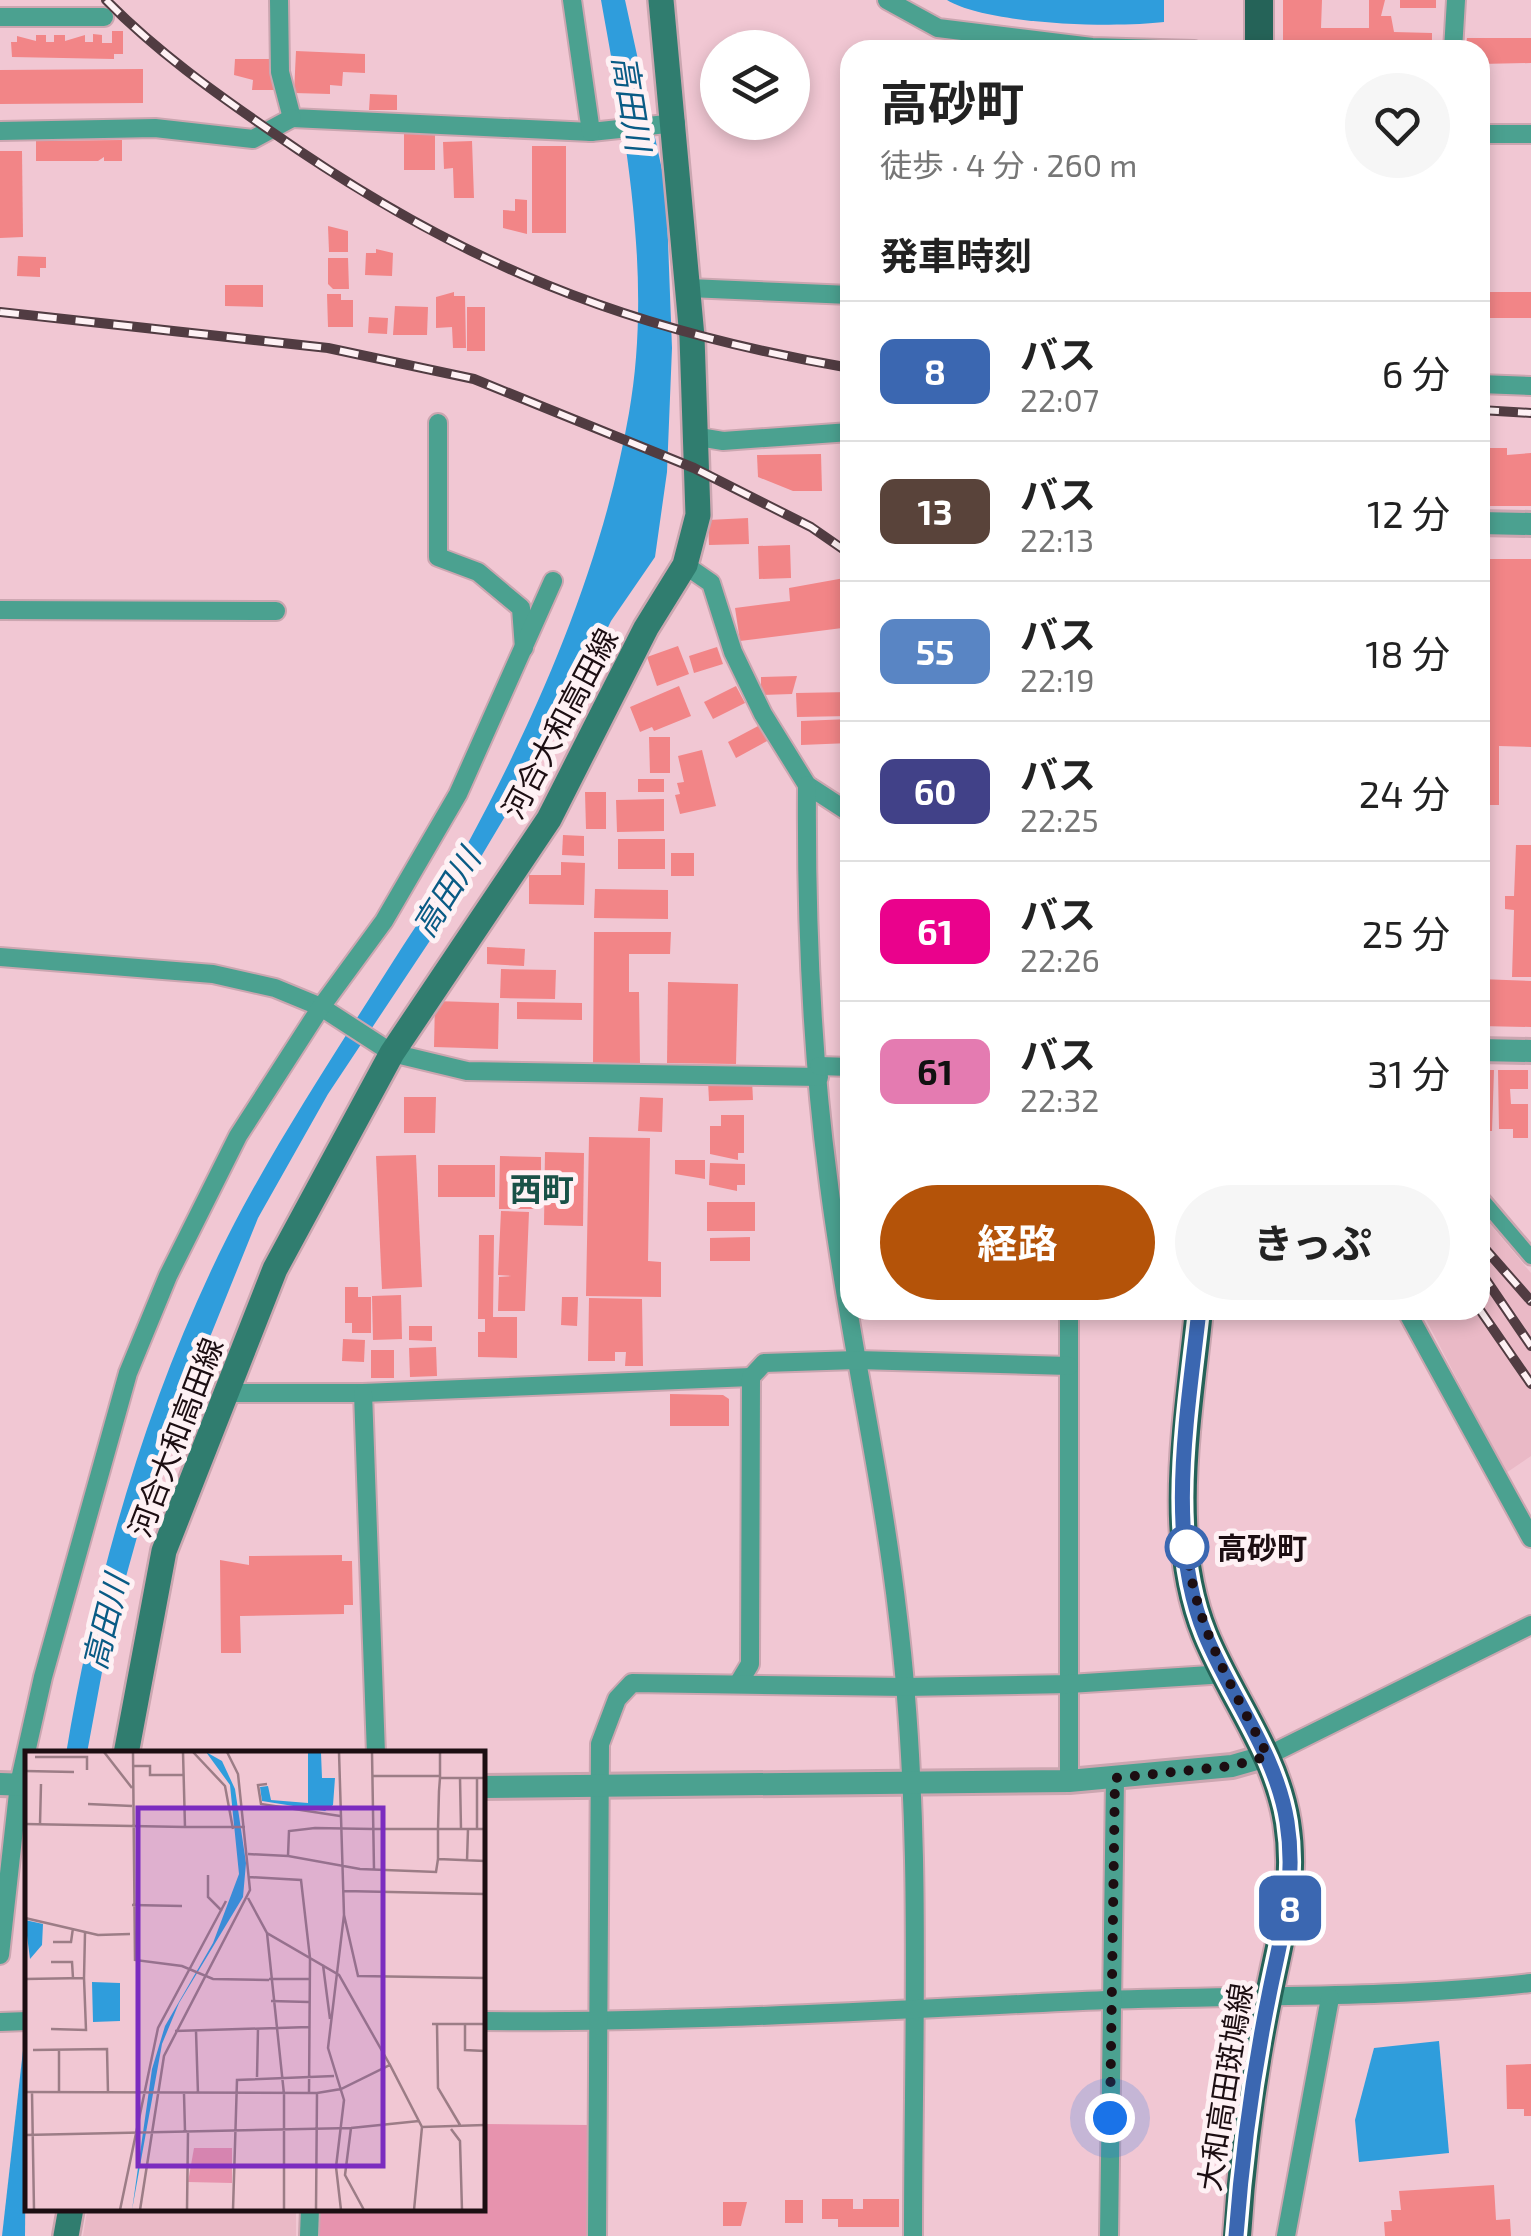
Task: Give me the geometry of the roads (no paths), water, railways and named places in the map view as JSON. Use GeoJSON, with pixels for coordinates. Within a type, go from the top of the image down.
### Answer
{"type":"FeatureCollection","features":[{"type":"Feature","properties":{"kind":"main road"},"geometry":{"type":"LineString","coordinates":[[1259,0],[1260,40]]}},
{"type":"Feature","properties":{"kind":"main road","name":"河合大和高田線"},"geometry":{"type":"LineString","coordinates":[[127,1751],[164,1551],[275,1269],[387,1049],[549,820],[646,628],[685,564],[698,514],[688,288],[672,123],[666,3]]}},
{"type":"Feature","properties":{"kind":"main road","name":"大和高田斑鳩線"},"geometry":{"type":"LineString","coordinates":[[1193,1320],[1184,1498],[1189,1582],[1205,1634],[1268,1756],[1287,1822],[1291,1903],[1269,1996],[1236,2236]]}},
{"type":"Feature","properties":{"kind":"main road"},"geometry":{"type":"LineString","coordinates":[[66,2236],[70,2211]]}},
{"type":"Feature","properties":{"kind":"street"},"geometry":{"type":"LineString","coordinates":[[279,0],[280,72],[292,118]]}},
{"type":"Feature","properties":{"kind":"street"},"geometry":{"type":"LineString","coordinates":[[572,0],[590,132]]}},
{"type":"Feature","properties":{"kind":"street"},"geometry":{"type":"LineString","coordinates":[[887,0],[938,28],[1030,40]]}},
{"type":"Feature","properties":{"kind":"street"},"geometry":{"type":"LineString","coordinates":[[1454,40],[1456,0]]}},
{"type":"Feature","properties":{"kind":"street"},"geometry":{"type":"LineString","coordinates":[[0,17],[104,17]]}},
{"type":"Feature","properties":{"kind":"street"},"geometry":{"type":"LineString","coordinates":[[0,131],[156,128],[253,139],[292,118],[590,132],[672,123]]}},
{"type":"Feature","properties":{"kind":"street"},"geometry":{"type":"LineString","coordinates":[[1490,134],[1531,134]]}},
{"type":"Feature","properties":{"kind":"street"},"geometry":{"type":"LineString","coordinates":[[688,288],[840,295]]}},
{"type":"Feature","properties":{"kind":"street"},"geometry":{"type":"LineString","coordinates":[[1490,384],[1531,386]]}},
{"type":"Feature","properties":{"kind":"street"},"geometry":{"type":"LineString","coordinates":[[438,423],[438,556],[478,572],[521,608],[524,653]]}},
{"type":"Feature","properties":{"kind":"street"},"geometry":{"type":"LineString","coordinates":[[693,436],[723,442],[840,433]]}},
{"type":"Feature","properties":{"kind":"street"},"geometry":{"type":"LineString","coordinates":[[1490,523],[1531,524]]}},
{"type":"Feature","properties":{"kind":"street"},"geometry":{"type":"LineString","coordinates":[[685,564],[711,583],[733,652],[762,714],[807,785],[840,806]]}},
{"type":"Feature","properties":{"kind":"street"},"geometry":{"type":"LineString","coordinates":[[0,1955],[15,1784],[128,1373],[168,1276],[238,1136],[321,1007],[384,921],[458,794],[524,653],[552,581]]}},
{"type":"Feature","properties":{"kind":"street"},"geometry":{"type":"LineString","coordinates":[[0,610],[276,611]]}},
{"type":"Feature","properties":{"kind":"street"},"geometry":{"type":"LineString","coordinates":[[807,785],[819,1072],[840,1199]]}},
{"type":"Feature","properties":{"kind":"street"},"geometry":{"type":"LineString","coordinates":[[0,958],[213,974],[275,988],[321,1007],[387,1049],[467,1072],[819,1072],[840,1068]]}},
{"type":"Feature","properties":{"kind":"street"},"geometry":{"type":"LineString","coordinates":[[1490,1050],[1531,1051]]}},
{"type":"Feature","properties":{"kind":"street"},"geometry":{"type":"LineString","coordinates":[[1490,1208],[1531,1257]]}},
{"type":"Feature","properties":{"kind":"street"},"geometry":{"type":"LineString","coordinates":[[853,1320],[883,1504],[905,1688],[911,1786],[913,2236]]}},
{"type":"Feature","properties":{"kind":"street"},"geometry":{"type":"LineString","coordinates":[[1068,1320],[1069,1781]]}},
{"type":"Feature","properties":{"kind":"street"},"geometry":{"type":"LineString","coordinates":[[1411,1320],[1531,1538]]}},
{"type":"Feature","properties":{"kind":"street"},"geometry":{"type":"LineString","coordinates":[[738,1684],[750,1664],[751,1377],[764,1363],[857,1360],[1068,1366]]}},
{"type":"Feature","properties":{"kind":"street"},"geometry":{"type":"LineString","coordinates":[[226,1393],[363,1394],[751,1377]]}},
{"type":"Feature","properties":{"kind":"street"},"geometry":{"type":"LineString","coordinates":[[363,1394],[376,1751]]}},
{"type":"Feature","properties":{"kind":"street"},"geometry":{"type":"LineString","coordinates":[[485,1787],[911,1786],[1069,1781],[1232,1766],[1268,1756],[1531,1625]]}},
{"type":"Feature","properties":{"kind":"street"},"geometry":{"type":"LineString","coordinates":[[597,2236],[600,1744],[616,1698],[632,1683],[905,1688],[1069,1684],[1226,1674]]}},
{"type":"Feature","properties":{"kind":"street"},"geometry":{"type":"LineString","coordinates":[[1110,2236],[1115,1778]]}},
{"type":"Feature","properties":{"kind":"street"},"geometry":{"type":"LineString","coordinates":[[485,2021],[600,2022],[1110,2000],[1330,1998],[1531,1983]]}},
{"type":"Feature","properties":{"kind":"street"},"geometry":{"type":"LineString","coordinates":[[1286,2236],[1296,2162],[1330,1998]]}},
{"type":"Feature","properties":{"kind":"street"},"geometry":{"type":"LineString","coordinates":[[309,2236],[310,2211]]}},
{"type":"Feature","properties":{"kind":"water","name":"高田川"},"geometry":{"type":"Polygon","coordinates":[[[601,0],[625,0],[666,188],[672,348],[667,472],[655,557],[611,621],[566,714],[441,924],[328,1094],[258,1218],[154,1476],[107,1645],[87,1751],[67,1751],[94,1613],[132,1473],[211,1271],[261,1174],[467,845],[543,689],[585,581],[618,469],[636,362],[637,258],[619,102],[601,0]]]}},
{"type":"Feature","properties":{"kind":"water"},"geometry":{"type":"Polygon","coordinates":[[[947,0],[1164,0],[1164,22],[1115,25],[1021,20],[991,15],[947,0]]]}},
{"type":"Feature","properties":{"kind":"water"},"geometry":{"type":"Polygon","coordinates":[[[25,2033],[25,2236],[2,2236],[25,2033]]]}},
{"type":"Feature","properties":{"kind":"water"},"geometry":{"type":"Polygon","coordinates":[[[1439,2041],[1449,2153],[1359,2162],[1355,2120],[1374,2048],[1439,2041]]]}},
{"type":"Feature","properties":{"kind":"railway"},"geometry":{"type":"LineString","coordinates":[[106,0],[165,54],[272,132],[410,219],[478,254],[617,311],[690,333],[840,366]]}},
{"type":"Feature","properties":{"kind":"railway"},"geometry":{"type":"LineString","coordinates":[[0,312],[328,348],[474,379],[694,468],[811,527],[840,547]]}},
{"type":"Feature","properties":{"kind":"railway"},"geometry":{"type":"LineString","coordinates":[[1490,411],[1531,413]]}},
{"type":"Feature","properties":{"kind":"railway"},"geometry":{"type":"LineString","coordinates":[[1490,1254],[1531,1301]]}},
{"type":"Feature","properties":{"kind":"railway"},"geometry":{"type":"LineString","coordinates":[[1490,1286],[1531,1346]]}},
{"type":"Feature","properties":{"kind":"railway"},"geometry":{"type":"LineString","coordinates":[[1487,1320],[1531,1384]]}},
{"type":"Feature","properties":{"kind":"place","name":"高砂町"},"geometry":{"type":"Point","coordinates":[1187,1547]}},
{"type":"Feature","properties":{"kind":"district","name":"西町"},"geometry":{"type":"Point","coordinates":[542,1188]}}]}
